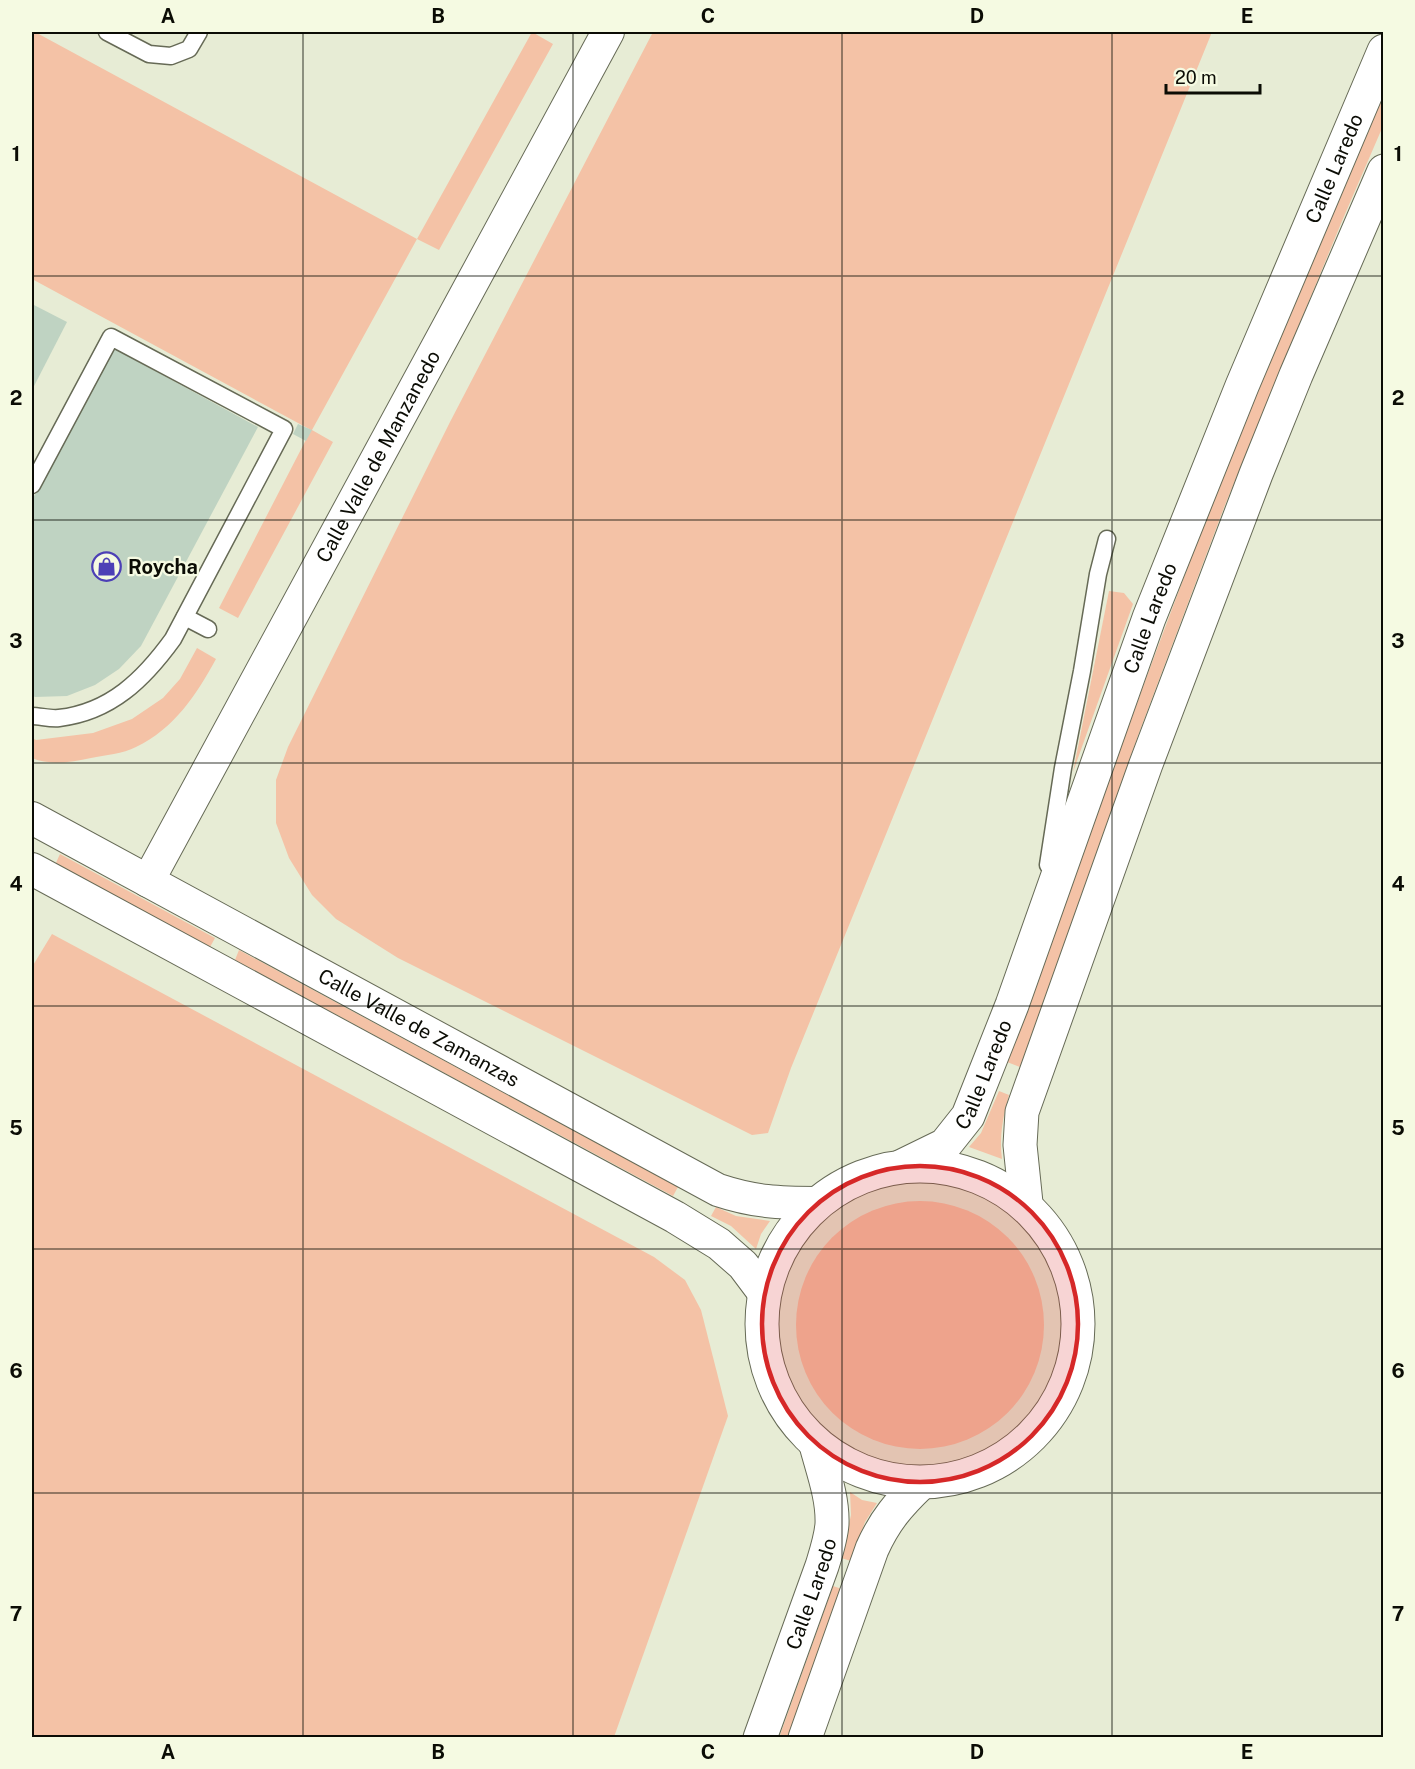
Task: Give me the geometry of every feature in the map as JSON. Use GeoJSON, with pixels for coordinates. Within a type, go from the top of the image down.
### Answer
{"type":"FeatureCollection","features":[{"type":"Feature","properties":{"kind":"main road","name":"Calle Laredo"},"geometry":{"type":"LineString","coordinates":[[902,1166],[945,1144],[968,1116],[1037,934],[1149,618],[1242,386],[1383,51]]}},
{"type":"Feature","properties":{"kind":"main road"},"geometry":{"type":"LineString","coordinates":[[1026,1203],[1020,1145],[1022,1112],[1146,764],[1256,474],[1383,171]]}},
{"type":"Feature","properties":{"kind":"main road"},"geometry":{"type":"LineString","coordinates":[[902,1166],[945,1167],[986,1179],[1026,1203],[1051,1233],[1070,1272],[1079,1314],[1076,1357],[1062,1397],[1036,1433],[1003,1460],[964,1477],[921,1483],[885,1478],[850,1466],[816,1445],[790,1414],[770,1376],[762,1335],[764,1293],[775,1259],[793,1229],[816,1203],[857,1178],[902,1166]]}},
{"type":"Feature","properties":{"kind":"main road","name":"Calle Laredo"},"geometry":{"type":"LineString","coordinates":[[760,1737],[822,1566],[832,1524],[829,1493],[816,1445]]}},
{"type":"Feature","properties":{"kind":"main road"},"geometry":{"type":"LineString","coordinates":[[805,1737],[875,1542],[896,1507],[921,1483]]}},
{"type":"Feature","properties":{"kind":"street","name":"Calle Valle de Manzanedo"},"geometry":{"type":"LineString","coordinates":[[147,880],[608,32]]}},
{"type":"Feature","properties":{"kind":"street","name":"Calle Valle de Zamanzas"},"geometry":{"type":"LineString","coordinates":[[32,818],[708,1184],[742,1198],[773,1203],[816,1203]]}},
{"type":"Feature","properties":{"kind":"street"},"geometry":{"type":"LineString","coordinates":[[32,869],[675,1217],[719,1244],[743,1265],[764,1293]]}},
{"type":"Feature","properties":{"kind":"lane"},"geometry":{"type":"LineString","coordinates":[[107,32],[149,54],[171,56],[189,49],[199,32]]}},
{"type":"Feature","properties":{"kind":"lane"},"geometry":{"type":"LineString","coordinates":[[32,485],[111,337],[284,429],[173,639],[155,663],[126,692],[90,710],[58,718],[32,716]]}},
{"type":"Feature","properties":{"kind":"lane"},"geometry":{"type":"LineString","coordinates":[[1037,934],[1063,768],[1098,574],[1107,539]]}},
{"type":"Feature","properties":{"kind":"lane"},"geometry":{"type":"LineString","coordinates":[[184,617],[208,629]]}},
{"type":"Feature","properties":{"kind":"highlighted area"},"geometry":{"type":"Polygon","coordinates":[[[902,1166],[945,1167],[985,1179],[1026,1203],[1051,1233],[1070,1272],[1079,1314],[1076,1357],[1062,1397],[1037,1433],[1003,1460],[964,1477],[921,1483],[885,1478],[850,1466],[816,1445],[790,1414],[770,1376],[762,1335],[764,1293],[775,1259],[793,1229],[817,1203],[857,1178],[902,1166]]]}},
{"type":"Feature","properties":{"kind":"shaded area"},"geometry":{"type":"Polygon","coordinates":[[[32,32],[417,239],[312,430],[333,442],[238,618],[219,608],[311,430],[32,279],[32,32]]]}},
{"type":"Feature","properties":{"kind":"shaded area"},"geometry":{"type":"Polygon","coordinates":[[[532,32],[553,44],[439,250],[417,239],[532,32]]]}},
{"type":"Feature","properties":{"kind":"shaded area"},"geometry":{"type":"Polygon","coordinates":[[[653,32],[1212,32],[791,1068],[768,1133],[752,1135],[398,958],[336,919],[312,895],[289,858],[276,823],[276,780],[288,747],[450,422],[653,32]]]}},
{"type":"Feature","properties":{"kind":"shaded area"},"geometry":{"type":"Polygon","coordinates":[[[1383,97],[1383,126],[1225,505],[1139,733],[1020,1067],[1007,1062],[1233,446],[1383,97]]]}},
{"type":"Feature","properties":{"kind":"shaded area"},"geometry":{"type":"Polygon","coordinates":[[[1109,591],[1124,593],[1133,604],[1073,772],[1109,591]]]}},
{"type":"Feature","properties":{"kind":"shaded area"},"geometry":{"type":"Polygon","coordinates":[[[197,648],[216,659],[201,685],[183,709],[162,731],[150,739],[125,751],[76,761],[54,763],[32,758],[32,738],[36,740],[93,733],[132,719],[163,698],[180,679],[197,648]]]}},
{"type":"Feature","properties":{"kind":"shaded area"},"geometry":{"type":"Polygon","coordinates":[[[60,854],[215,938],[210,947],[55,865],[60,854]]]}},
{"type":"Feature","properties":{"kind":"shaded area"},"geometry":{"type":"Polygon","coordinates":[[[52,934],[654,1257],[685,1280],[701,1310],[728,1416],[614,1737],[32,1737],[32,967],[52,934]]]}},
{"type":"Feature","properties":{"kind":"shaded area"},"geometry":{"type":"Polygon","coordinates":[[[239,950],[678,1187],[673,1196],[235,960],[239,950]]]}},
{"type":"Feature","properties":{"kind":"shaded area"},"geometry":{"type":"Polygon","coordinates":[[[999,1091],[1009,1095],[1002,1127],[1002,1159],[969,1147],[981,1133],[999,1091]]]}},
{"type":"Feature","properties":{"kind":"shaded area"},"geometry":{"type":"Polygon","coordinates":[[[920,1201],[944,1204],[967,1211],[989,1222],[1008,1237],[1023,1256],[1034,1278],[1041,1301],[1044,1325],[1041,1349],[1034,1372],[1023,1394],[1008,1413],[989,1428],[967,1439],[944,1446],[920,1449],[896,1446],[873,1439],[851,1428],[832,1413],[817,1394],[806,1372],[799,1349],[796,1325],[799,1301],[806,1278],[817,1256],[832,1237],[851,1222],[873,1211],[896,1204],[920,1201]]]}},
{"type":"Feature","properties":{"kind":"shaded area"},"geometry":{"type":"Polygon","coordinates":[[[716,1207],[736,1216],[770,1221],[761,1234],[756,1249],[731,1226],[711,1216],[716,1207]]]}},
{"type":"Feature","properties":{"kind":"shaded area"},"geometry":{"type":"Polygon","coordinates":[[[850,1492],[862,1500],[877,1503],[865,1522],[851,1561],[841,1558],[851,1515],[850,1492]]]}},
{"type":"Feature","properties":{"kind":"shaded area"},"geometry":{"type":"Polygon","coordinates":[[[833,1586],[842,1589],[789,1737],[779,1738],[833,1586]]]}},
{"type":"Feature","properties":{"kind":"building"},"geometry":{"type":"Polygon","coordinates":[[[32,304],[67,322],[32,390],[32,304]]]}},
{"type":"Feature","properties":{"kind":"building","name":"Roycha"},"geometry":{"type":"Polygon","coordinates":[[[113,348],[258,427],[141,646],[119,669],[95,685],[67,696],[35,697],[32,695],[32,500],[113,348]]]}},
{"type":"Feature","properties":{"kind":"building"},"geometry":{"type":"Polygon","coordinates":[[[298,424],[312,430],[306,441],[293,434],[298,424]]]}},
{"type":"Feature","properties":{"kind":"place","name":"Roycha"},"geometry":{"type":"Point","coordinates":[107,567]}}]}
